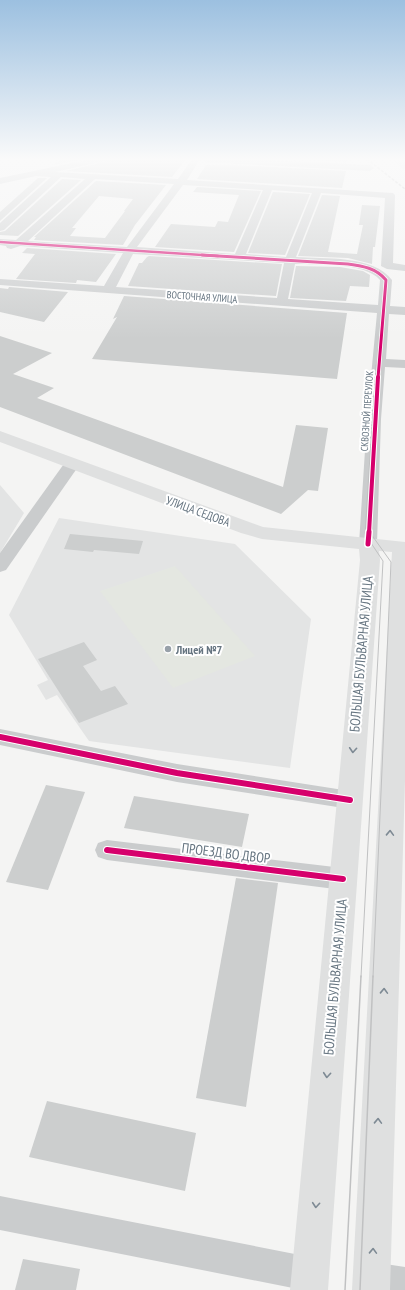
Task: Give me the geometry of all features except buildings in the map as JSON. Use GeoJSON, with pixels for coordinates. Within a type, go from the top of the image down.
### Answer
{"type":"FeatureCollection","features":[{"type":"Feature","properties":{"kind":"main road","name":"УЛИЦА СЕДОВА"},"geometry":{"type":"LineString","coordinates":[[0,436],[72,464],[262,533],[403,548]]}},
{"type":"Feature","properties":{"kind":"main road","name":"БОЛЬШАЯ БУЛЬВАРНАЯ УЛИЦА"},"geometry":{"type":"LineString","coordinates":[[309,1282],[370,560],[368,544]]}},
{"type":"Feature","properties":{"kind":"main road"},"geometry":{"type":"LineString","coordinates":[[372,1284],[397,861],[403,548]]}},
{"type":"Feature","properties":{"kind":"street"},"geometry":{"type":"LineString","coordinates":[[0,228],[10,219]]}},
{"type":"Feature","properties":{"kind":"street"},"geometry":{"type":"LineString","coordinates":[[0,251],[19,243],[45,219]]}},
{"type":"Feature","properties":{"kind":"street"},"geometry":{"type":"LineString","coordinates":[[108,290],[129,251],[153,219]]}},
{"type":"Feature","properties":{"kind":"street"},"geometry":{"type":"LineString","coordinates":[[239,258],[255,219]]}},
{"type":"Feature","properties":{"kind":"street"},"geometry":{"type":"LineString","coordinates":[[282,302],[290,261],[306,219]]}},
{"type":"Feature","properties":{"kind":"street"},"geometry":{"type":"LineString","coordinates":[[389,219],[387,266],[405,268]]}},
{"type":"Feature","properties":{"kind":"street"},"geometry":{"type":"LineString","coordinates":[[0,242],[290,261]]}},
{"type":"Feature","properties":{"kind":"street","name":"СКВОЗНОЙ ПЕРЕУЛОК"},"geometry":{"type":"LineString","coordinates":[[290,261],[359,266],[376,271],[384,276],[386,280],[384,310],[381,323],[380,363],[374,418],[368,544]]}},
{"type":"Feature","properties":{"kind":"street","name":"ВОСТОЧНАЯ УЛИЦА"},"geometry":{"type":"LineString","coordinates":[[0,282],[405,311]]}},
{"type":"Feature","properties":{"kind":"street"},"geometry":{"type":"LineString","coordinates":[[380,363],[405,364]]}},
{"type":"Feature","properties":{"kind":"street"},"geometry":{"type":"LineString","coordinates":[[0,566],[72,464]]}},
{"type":"Feature","properties":{"kind":"street"},"geometry":{"type":"LineString","coordinates":[[0,737],[177,773],[350,800]]}},
{"type":"Feature","properties":{"kind":"street","name":"ПРОЕЗД ВО ДВОР"},"geometry":{"type":"LineString","coordinates":[[107,850],[343,879]]}},
{"type":"Feature","properties":{"kind":"street"},"geometry":{"type":"LineString","coordinates":[[0,1213],[244,1260],[309,1282]]}},
{"type":"Feature","properties":{"kind":"street"},"geometry":{"type":"LineString","coordinates":[[372,1284],[405,1285]]}},
{"type":"Feature","properties":{"kind":"shaded area"},"geometry":{"type":"Polygon","coordinates":[[[0,485],[24,513],[0,553],[0,485]]]}},
{"type":"Feature","properties":{"kind":"shaded area","name":"Лицей №7"},"geometry":{"type":"Polygon","coordinates":[[[59,518],[235,544],[311,619],[290,768],[89,741],[57,695],[46,700],[37,685],[48,680],[9,615],[59,518]]]}},
{"type":"Feature","properties":{"kind":"shaded area"},"geometry":{"type":"Polygon","coordinates":[[[175,566],[255,656],[173,688],[100,591],[175,566]]]}},
{"type":"Feature","properties":{"kind":"tram line"},"geometry":{"type":"LineString","coordinates":[[0,241],[348,263],[376,269],[388,280],[383,323],[371,534],[391,562],[373,977]]}},
{"type":"Feature","properties":{"kind":"tram line"},"geometry":{"type":"LineString","coordinates":[[361,977],[383,561],[365,534],[376,365]]}},
{"type":"Feature","properties":{"kind":"tram line"},"geometry":{"type":"LineString","coordinates":[[345,1290],[361,976]]}},
{"type":"Feature","properties":{"kind":"tram line"},"geometry":{"type":"LineString","coordinates":[[360,1290],[373,976]]}},
{"type":"Feature","properties":{"kind":"cycle path"},"geometry":{"type":"LineString","coordinates":[[0,242],[348,264],[369,268],[379,272],[386,280],[374,419],[368,544]]}},
{"type":"Feature","properties":{"kind":"cycle path"},"geometry":{"type":"LineString","coordinates":[[0,737],[177,773],[350,800]]}},
{"type":"Feature","properties":{"kind":"cycle path"},"geometry":{"type":"LineString","coordinates":[[107,850],[343,879]]}},
{"type":"Feature","properties":{"kind":"place","name":"Лицей №7"},"geometry":{"type":"Point","coordinates":[168,649]}}]}
